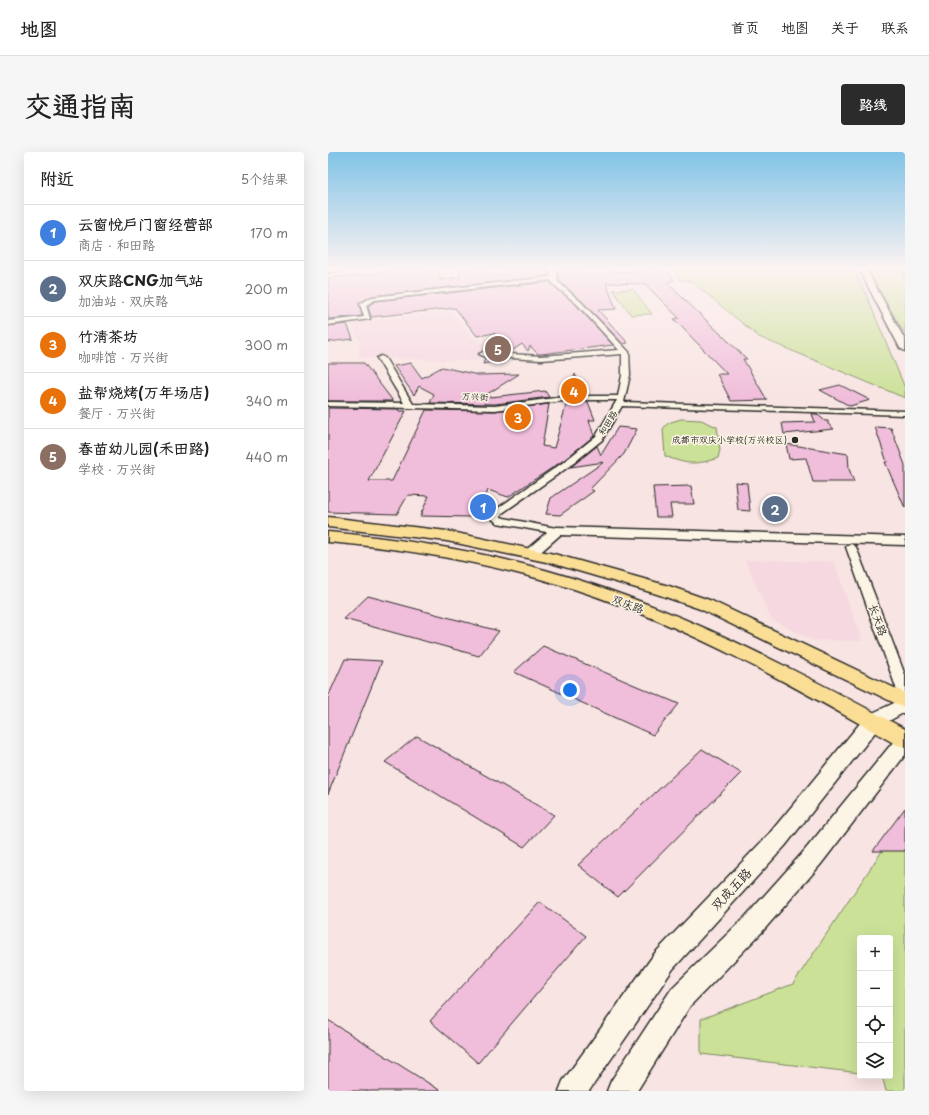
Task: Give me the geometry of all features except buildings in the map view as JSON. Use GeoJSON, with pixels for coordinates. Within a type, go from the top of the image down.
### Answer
{"type":"FeatureCollection","features":[{"type":"Feature","properties":{"kind":"main road","name":"双庆路"},"geometry":{"type":"LineString","coordinates":[[328,522],[447,536],[530,554],[663,590],[706,606],[905,701]]}},
{"type":"Feature","properties":{"kind":"main road","name":"双庆路"},"geometry":{"type":"LineString","coordinates":[[328,537],[398,544],[463,555],[526,571],[586,589],[660,616],[732,649],[873,721],[905,740]]}},
{"type":"Feature","properties":{"kind":"street"},"geometry":{"type":"LineString","coordinates":[[328,324],[368,318],[365,311]]}},
{"type":"Feature","properties":{"kind":"street"},"geometry":{"type":"LineString","coordinates":[[587,311],[625,352]]}},
{"type":"Feature","properties":{"kind":"street"},"geometry":{"type":"LineString","coordinates":[[885,311],[905,348]]}},
{"type":"Feature","properties":{"kind":"street"},"geometry":{"type":"LineString","coordinates":[[483,354],[542,358],[592,353],[625,352]]}},
{"type":"Feature","properties":{"kind":"street","name":"和田路"},"geometry":{"type":"LineString","coordinates":[[557,531],[502,521],[496,518],[496,513],[568,463],[598,438],[620,401],[626,375],[625,352]]}},
{"type":"Feature","properties":{"kind":"street"},"geometry":{"type":"LineString","coordinates":[[381,358],[410,406]]}},
{"type":"Feature","properties":{"kind":"street","name":"万兴街"},"geometry":{"type":"LineString","coordinates":[[328,404],[495,408],[570,398],[905,413]]}},
{"type":"Feature","properties":{"kind":"street"},"geometry":{"type":"LineString","coordinates":[[530,554],[557,531],[905,541]]}},
{"type":"Feature","properties":{"kind":"street"},"geometry":{"type":"LineString","coordinates":[[640,533],[671,542],[905,550]]}},
{"type":"Feature","properties":{"kind":"street","name":"长天路"},"geometry":{"type":"LineString","coordinates":[[851,547],[905,693]]}},
{"type":"Feature","properties":{"kind":"street","name":"双成五路"},"geometry":{"type":"LineString","coordinates":[[573,1091],[664,961],[777,840],[873,721],[905,704]]}},
{"type":"Feature","properties":{"kind":"street"},"geometry":{"type":"LineString","coordinates":[[621,1091],[681,997],[754,924],[813,857],[905,740]]}},
{"type":"Feature","properties":{"kind":"shaded area"},"geometry":{"type":"Polygon","coordinates":[[[452,311],[473,338],[487,346],[481,357],[474,361],[359,357],[360,341],[351,322],[452,311]]]}},
{"type":"Feature","properties":{"kind":"shaded area"},"geometry":{"type":"Polygon","coordinates":[[[745,560],[834,562],[862,641],[812,640],[771,619],[745,560]]]}},
{"type":"Feature","properties":{"kind":"green space"},"geometry":{"type":"Polygon","coordinates":[[[628,311],[650,311],[652,314],[631,315],[628,311]]]}},
{"type":"Feature","properties":{"kind":"green space"},"geometry":{"type":"Polygon","coordinates":[[[727,311],[873,311],[905,388],[905,398],[759,337],[727,311]]]}},
{"type":"Feature","properties":{"kind":"green space"},"geometry":{"type":"Polygon","coordinates":[[[891,311],[905,311],[905,334],[891,311]]]}},
{"type":"Feature","properties":{"kind":"green space"},"geometry":{"type":"Polygon","coordinates":[[[681,419],[701,420],[717,427],[720,450],[718,458],[704,462],[692,463],[679,461],[665,456],[663,429],[668,423],[681,419]]]}},
{"type":"Feature","properties":{"kind":"green space"},"geometry":{"type":"Polygon","coordinates":[[[892,836],[905,836],[905,1091],[886,1091],[883,1079],[893,1079],[893,935],[857,935],[857,1073],[701,1054],[701,1019],[793,984],[892,836]]]}},
{"type":"Feature","properties":{"kind":"place","name":"春苗幼儿园(禾田路)"},"geometry":{"type":"Point","coordinates":[498,349]}},
{"type":"Feature","properties":{"kind":"place","name":"盐帮烧烤(万年场店)"},"geometry":{"type":"Point","coordinates":[574,391]}},
{"type":"Feature","properties":{"kind":"place","name":"竹清茶坊"},"geometry":{"type":"Point","coordinates":[518,417]}},
{"type":"Feature","properties":{"kind":"place","name":"成都市双庆小学校(万兴校区)"},"geometry":{"type":"Point","coordinates":[795,440]}},
{"type":"Feature","properties":{"kind":"place","name":"云窗悦户门窗经营部"},"geometry":{"type":"Point","coordinates":[483,507]}},
{"type":"Feature","properties":{"kind":"place","name":"双庆路CNG加气站"},"geometry":{"type":"Point","coordinates":[775,509]}}]}
